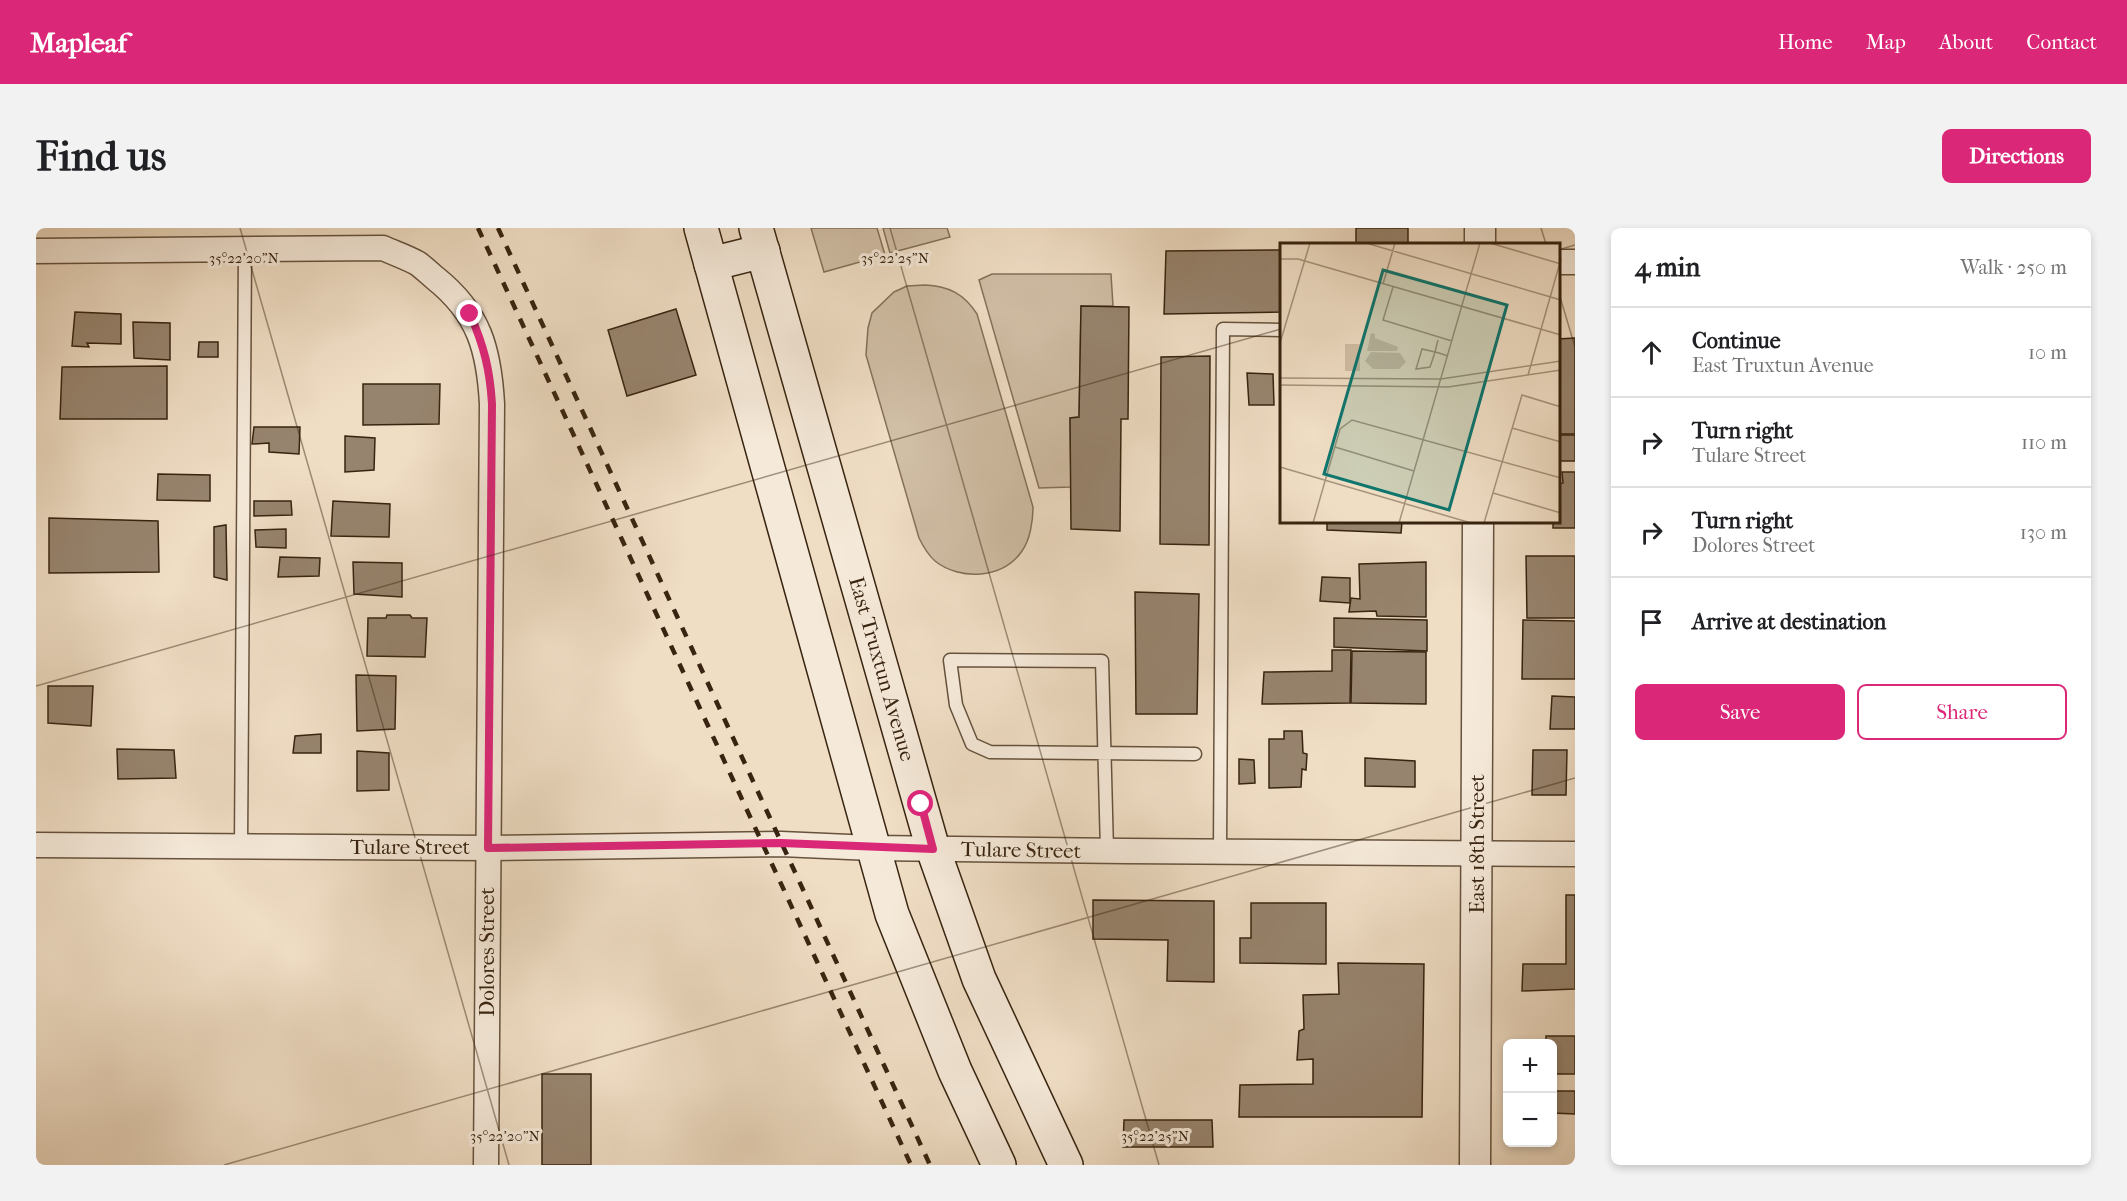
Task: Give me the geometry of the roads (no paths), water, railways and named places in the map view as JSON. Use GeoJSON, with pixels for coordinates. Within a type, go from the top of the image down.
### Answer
{"type":"FeatureCollection","features":[{"type":"Feature","properties":{"kind":"main road"},"geometry":{"type":"LineString","coordinates":[[701,228],[892,914],[955,1071],[999,1165]]}},
{"type":"Feature","properties":{"kind":"main road"},"geometry":{"type":"LineString","coordinates":[[711,264],[759,240]]}},
{"type":"Feature","properties":{"kind":"main road","name":"East Truxtun Avenue"},"geometry":{"type":"LineString","coordinates":[[759,240],[933,849],[979,979],[1066,1165]]}},
{"type":"Feature","properties":{"kind":"street","name":"Dolores Street"},"geometry":{"type":"LineString","coordinates":[[245,249],[383,248],[417,263],[455,294],[470,314],[484,346],[491,375],[492,416],[486,1165]]}},
{"type":"Feature","properties":{"kind":"street"},"geometry":{"type":"LineString","coordinates":[[36,251],[245,249]]}},
{"type":"Feature","properties":{"kind":"street","name":"East 18th Street"},"geometry":{"type":"LineString","coordinates":[[1474,1165],[1478,524]]}},
{"type":"Feature","properties":{"kind":"street","name":"Tulare Street"},"geometry":{"type":"LineString","coordinates":[[36,845],[488,848],[781,843],[933,849],[1575,854]]}},
{"type":"Feature","properties":{"kind":"lane"},"geometry":{"type":"LineString","coordinates":[[241,846],[245,249]]}},
{"type":"Feature","properties":{"kind":"lane"},"geometry":{"type":"LineString","coordinates":[[1220,851],[1223,329],[1280,330]]}},
{"type":"Feature","properties":{"kind":"lane"},"geometry":{"type":"LineString","coordinates":[[1107,851],[1104,754],[1102,660],[950,660],[956,705],[972,744],[990,752],[1104,754],[1195,754]]}},
{"type":"Feature","properties":{"kind":"railway"},"geometry":{"type":"LineString","coordinates":[[478,228],[911,1165]]}},
{"type":"Feature","properties":{"kind":"railway"},"geometry":{"type":"LineString","coordinates":[[498,228],[930,1165]]}}]}
